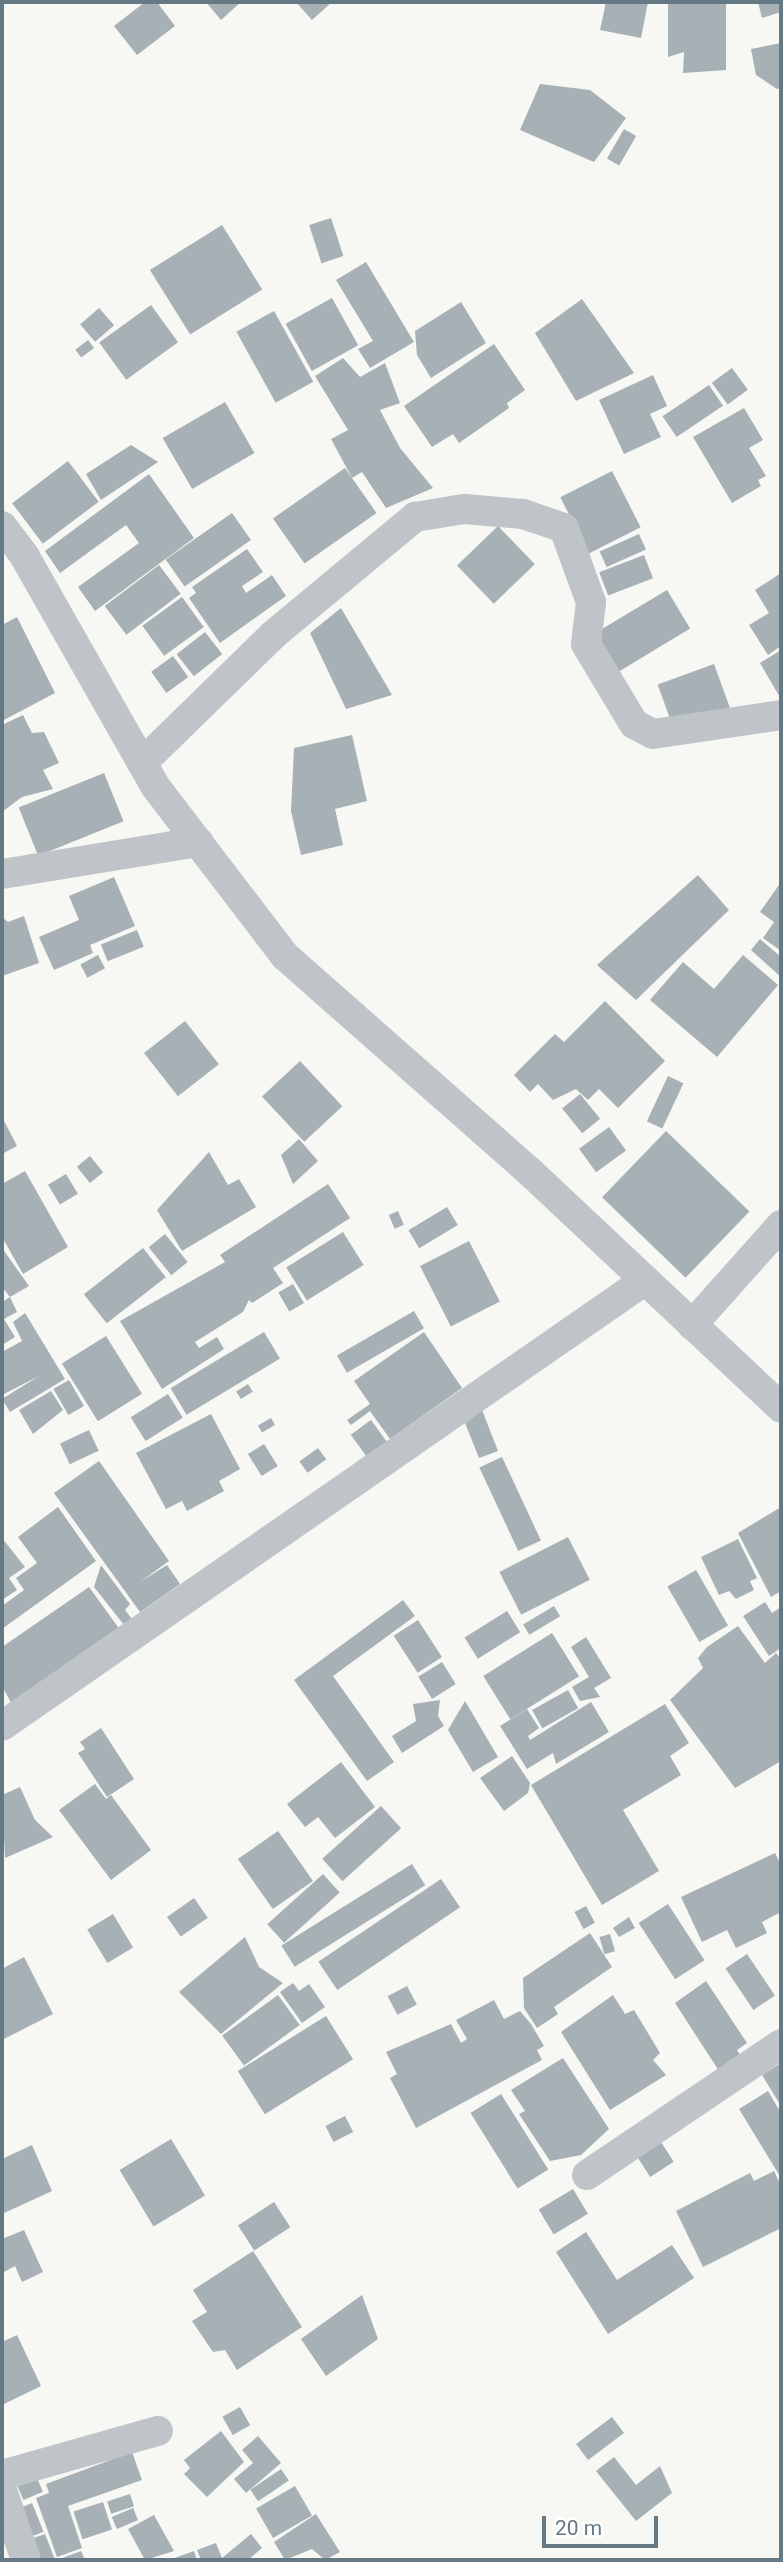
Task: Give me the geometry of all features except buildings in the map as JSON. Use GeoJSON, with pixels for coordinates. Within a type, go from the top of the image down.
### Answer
{"type":"FeatureCollection","features":[{"type":"Feature","properties":{"kind":"street"},"geometry":{"type":"LineString","coordinates":[[142,763],[273,635],[415,517],[464,509],[523,514],[564,528],[591,602],[586,644],[634,724],[653,734],[781,715]]}},
{"type":"Feature","properties":{"kind":"street"},"geometry":{"type":"LineString","coordinates":[[2,526],[25,556],[142,763],[285,956],[781,1408]]}},
{"type":"Feature","properties":{"kind":"street"},"geometry":{"type":"LineString","coordinates":[[2,874],[198,842]]}},
{"type":"Feature","properties":{"kind":"street"},"geometry":{"type":"LineString","coordinates":[[692,1325],[781,1225]]}},
{"type":"Feature","properties":{"kind":"street"},"geometry":{"type":"LineString","coordinates":[[3,1721],[643,1281]]}},
{"type":"Feature","properties":{"kind":"street"},"geometry":{"type":"LineString","coordinates":[[587,2175],[781,2044]]}},
{"type":"Feature","properties":{"kind":"street"},"geometry":{"type":"LineString","coordinates":[[2,2475],[158,2431]]}},
{"type":"Feature","properties":{"kind":"street"},"geometry":{"type":"LineString","coordinates":[[2,2490],[26,2560]]}}]}
